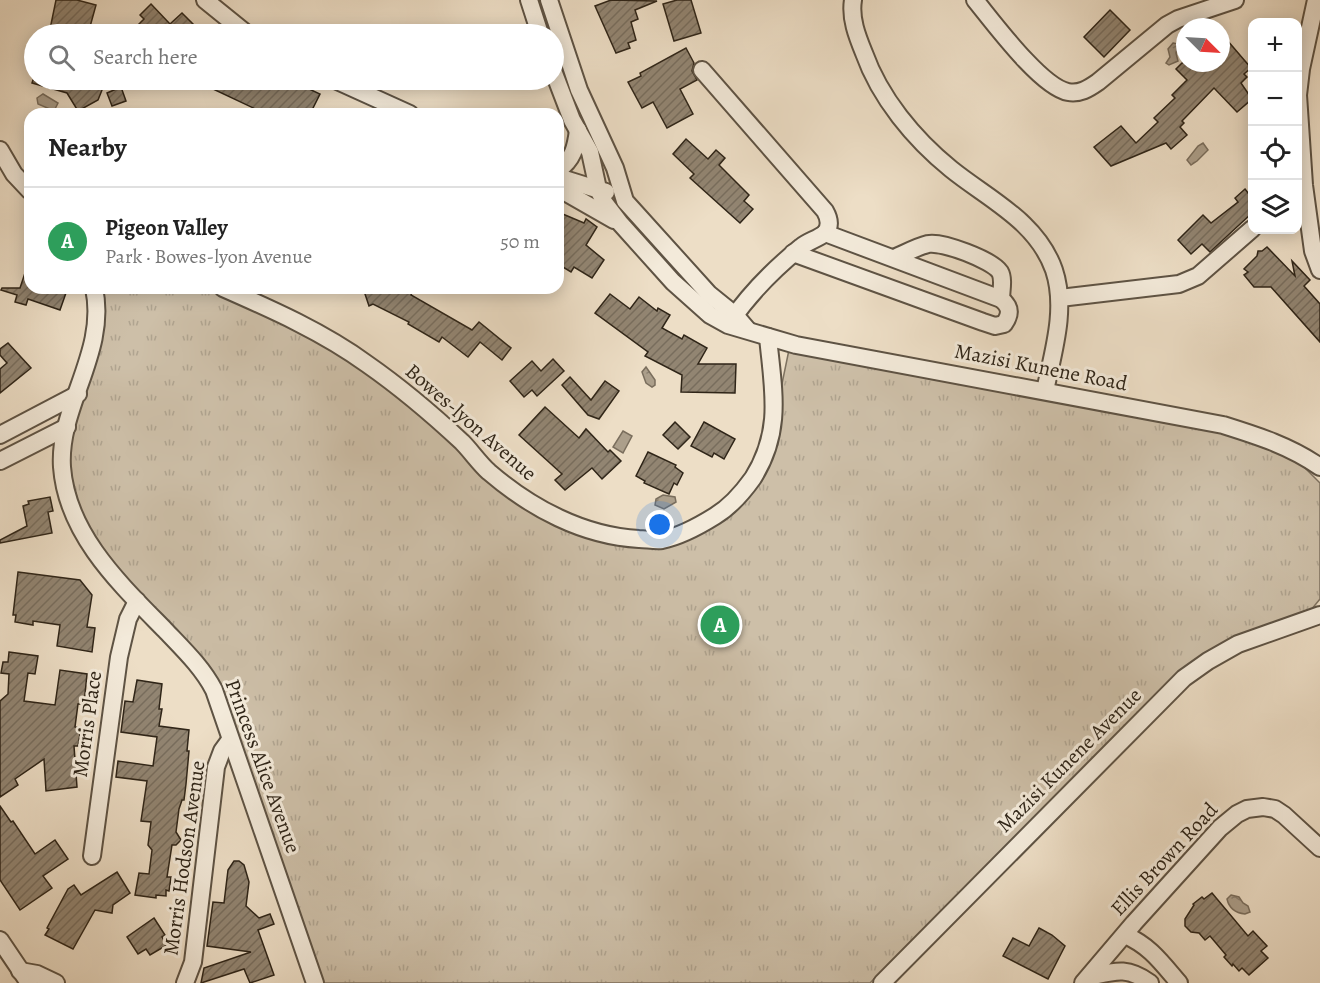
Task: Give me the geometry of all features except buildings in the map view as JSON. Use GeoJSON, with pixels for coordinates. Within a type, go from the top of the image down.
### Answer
{"type":"FeatureCollection","features":[{"type":"Feature","properties":{"kind":"street"},"geometry":{"type":"LineString","coordinates":[[205,0],[235,24]]}},
{"type":"Feature","properties":{"kind":"street"},"geometry":{"type":"LineString","coordinates":[[529,0],[537,24]]}},
{"type":"Feature","properties":{"kind":"street","name":"Mazisi Kunene Road"},"geometry":{"type":"LineString","coordinates":[[549,0],[554,24]]}},
{"type":"Feature","properties":{"kind":"street"},"geometry":{"type":"LineString","coordinates":[[853,0],[854,24],[865,58],[896,111],[925,145],[950,169],[1014,216],[1036,237],[1054,269],[1060,298],[1057,328],[1045,391]]}},
{"type":"Feature","properties":{"kind":"street"},"geometry":{"type":"LineString","coordinates":[[975,0],[1034,69],[1048,82],[1058,89],[1079,92],[1098,82],[1167,25],[1178,19],[1235,0]]}},
{"type":"Feature","properties":{"kind":"street"},"geometry":{"type":"LineString","coordinates":[[1300,180],[1298,95],[1301,69],[1316,0]]}},
{"type":"Feature","properties":{"kind":"street","name":"Mazisi Kunene Road"},"geometry":{"type":"LineString","coordinates":[[564,55],[615,168],[625,201],[732,320],[747,329],[768,338],[1223,426],[1280,443],[1320,467]]}},
{"type":"Feature","properties":{"kind":"street"},"geometry":{"type":"LineString","coordinates":[[702,70],[825,211],[829,219],[825,232],[804,244],[763,280],[732,320]]}},
{"type":"Feature","properties":{"kind":"street"},"geometry":{"type":"LineString","coordinates":[[357,90],[397,108]]}},
{"type":"Feature","properties":{"kind":"street"},"geometry":{"type":"LineString","coordinates":[[560,90],[590,152],[598,189],[604,202],[620,223]]}},
{"type":"Feature","properties":{"kind":"street"},"geometry":{"type":"LineString","coordinates":[[563,98],[579,90]]}},
{"type":"Feature","properties":{"kind":"street"},"geometry":{"type":"LineString","coordinates":[[564,164],[571,158],[576,148],[578,130]]}},
{"type":"Feature","properties":{"kind":"street"},"geometry":{"type":"LineString","coordinates":[[0,150],[14,174],[24,185]]}},
{"type":"Feature","properties":{"kind":"street"},"geometry":{"type":"LineString","coordinates":[[564,179],[598,189],[625,201]]}},
{"type":"Feature","properties":{"kind":"street"},"geometry":{"type":"LineString","coordinates":[[564,191],[620,223]]}},
{"type":"Feature","properties":{"kind":"street"},"geometry":{"type":"LineString","coordinates":[[1302,197],[1313,251],[1320,270]]}},
{"type":"Feature","properties":{"kind":"street","name":"Mazisi Kunene Road"},"geometry":{"type":"LineString","coordinates":[[620,223],[680,290],[710,315],[732,320]]}},
{"type":"Feature","properties":{"kind":"street"},"geometry":{"type":"LineString","coordinates":[[793,253],[995,326],[1004,324],[1008,318],[1010,311],[1008,305],[1001,300],[825,232]]}},
{"type":"Feature","properties":{"kind":"street"},"geometry":{"type":"LineString","coordinates":[[1060,298],[1179,284],[1198,276],[1248,232]]}},
{"type":"Feature","properties":{"kind":"street"},"geometry":{"type":"LineString","coordinates":[[894,258],[927,244],[948,245],[999,270],[1002,277],[1001,300]]}},
{"type":"Feature","properties":{"kind":"street","name":"Princess Alice Avenue"},"geometry":{"type":"LineString","coordinates":[[94,294],[95,321],[92,350],[63,442],[62,466],[66,493],[81,530],[101,561],[191,657],[214,690],[315,983]]}},
{"type":"Feature","properties":{"kind":"street","name":"Bowes-lyon Avenue"},"geometry":{"type":"LineString","coordinates":[[235,294],[322,336],[366,363],[414,400],[463,443],[487,470],[515,493],[545,511],[582,528],[620,538],[661,540],[697,528],[723,512],[746,488],[764,460],[773,430],[774,400],[768,338]]}},
{"type":"Feature","properties":{"kind":"street"},"geometry":{"type":"LineString","coordinates":[[0,435],[78,394]]}},
{"type":"Feature","properties":{"kind":"street"},"geometry":{"type":"LineString","coordinates":[[0,460],[67,428]]}},
{"type":"Feature","properties":{"kind":"street","name":"Morris Place"},"geometry":{"type":"LineString","coordinates":[[92,856],[118,657],[128,619],[137,601]]}},
{"type":"Feature","properties":{"kind":"street","name":"Mazisi Kunene Avenue"},"geometry":{"type":"LineString","coordinates":[[882,983],[1184,678],[1208,661],[1239,644],[1318,614]]}},
{"type":"Feature","properties":{"kind":"street","name":"Morris Hodson Avenue"},"geometry":{"type":"LineString","coordinates":[[185,983],[193,962],[216,767],[222,751],[230,740]]}},
{"type":"Feature","properties":{"kind":"street","name":"Ellis Brown Road"},"geometry":{"type":"LineString","coordinates":[[1086,980],[1220,828],[1237,814],[1247,809],[1263,807],[1275,809],[1320,848]]}},
{"type":"Feature","properties":{"kind":"street"},"geometry":{"type":"LineString","coordinates":[[1125,935],[1150,949],[1179,983]]}},
{"type":"Feature","properties":{"kind":"street"},"geometry":{"type":"LineString","coordinates":[[0,940],[24,977],[37,974],[56,983]]}},
{"type":"Feature","properties":{"kind":"street"},"geometry":{"type":"LineString","coordinates":[[1086,980],[1128,970],[1140,975],[1150,983]]}},
{"type":"Feature","properties":{"kind":"green space"},"geometry":{"type":"Polygon","coordinates":[[[94,294],[242,294],[288,315],[558,515],[638,537],[698,524],[743,485],[776,413],[791,340],[1274,437],[1320,483],[1320,599],[1311,610],[1204,653],[1174,677],[870,983],[322,983],[268,820],[223,701],[135,594],[86,529],[70,473],[67,427],[96,330],[94,294]]]}},
{"type":"Feature","properties":{"kind":"water"},"geometry":{"type":"Polygon","coordinates":[[[1173,43],[1176,44],[1176,62],[1169,65],[1166,63],[1170,57],[1168,49],[1173,43]]]}},
{"type":"Feature","properties":{"kind":"water"},"geometry":{"type":"Polygon","coordinates":[[[43,94],[58,103],[56,108],[47,108],[38,104],[37,98],[43,94]]]}},
{"type":"Feature","properties":{"kind":"water"},"geometry":{"type":"Polygon","coordinates":[[[1203,143],[1208,150],[1191,165],[1187,160],[1203,143]]]}},
{"type":"Feature","properties":{"kind":"water"},"geometry":{"type":"Polygon","coordinates":[[[646,367],[655,380],[655,385],[652,387],[646,383],[642,372],[646,367]]]}},
{"type":"Feature","properties":{"kind":"water"},"geometry":{"type":"Polygon","coordinates":[[[623,431],[632,436],[623,453],[613,447],[623,431]]]}},
{"type":"Feature","properties":{"kind":"water"},"geometry":{"type":"Polygon","coordinates":[[[663,495],[675,497],[676,502],[664,509],[655,505],[656,499],[663,495]]]}},
{"type":"Feature","properties":{"kind":"water"},"geometry":{"type":"Polygon","coordinates":[[[1231,895],[1239,897],[1248,906],[1250,912],[1245,914],[1233,910],[1227,899],[1231,895]]]}},
{"type":"Feature","properties":{"kind":"place","name":"Pigeon Valley"},"geometry":{"type":"Point","coordinates":[720,625]}}]}
